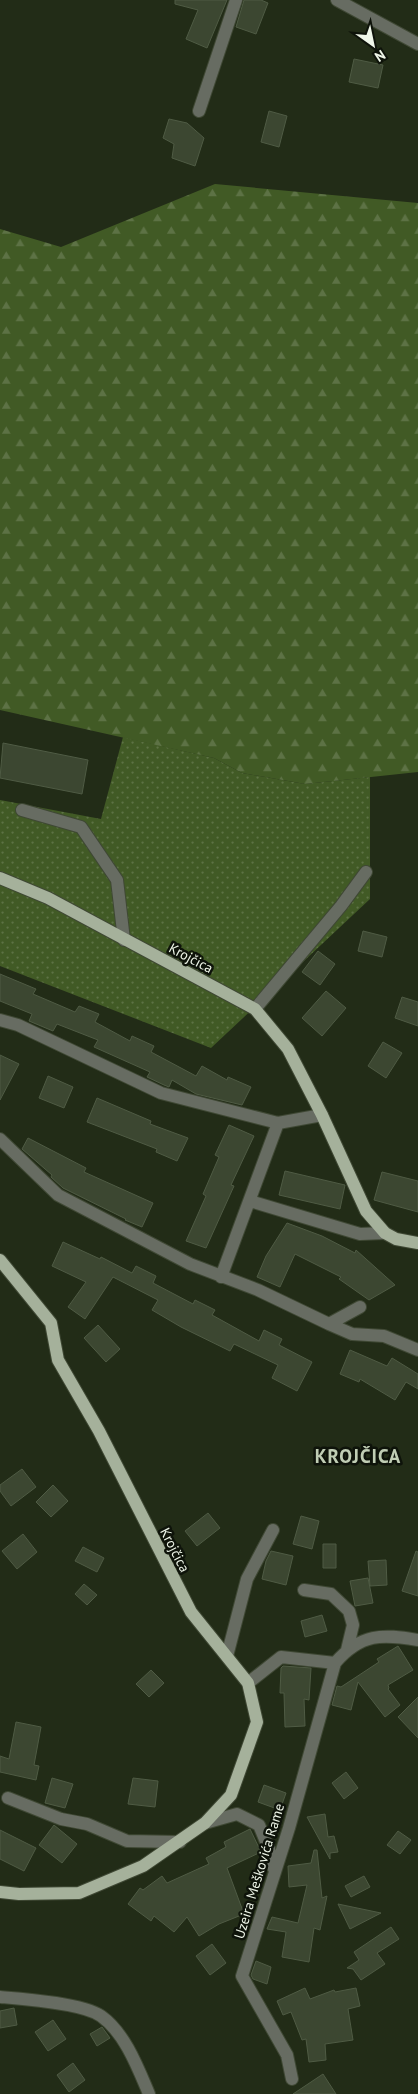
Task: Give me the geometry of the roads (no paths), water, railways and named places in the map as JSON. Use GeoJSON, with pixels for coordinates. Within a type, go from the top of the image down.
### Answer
{"type":"FeatureCollection","features":[{"type":"Feature","properties":{"kind":"main road","name":"Krojčica"},"geometry":{"type":"LineString","coordinates":[[0,878],[48,898],[255,1009],[288,1050],[322,1115],[366,1211],[385,1233],[396,1239],[418,1243]]}},
{"type":"Feature","properties":{"kind":"main road","name":"Krojčica"},"geometry":{"type":"LineString","coordinates":[[0,1260],[50,1323],[58,1360],[99,1431],[169,1572],[191,1612],[248,1683],[257,1722],[231,1795],[205,1823],[180,1842],[143,1866],[78,1893],[19,1894],[0,1892]]}},
{"type":"Feature","properties":{"kind":"street"},"geometry":{"type":"LineString","coordinates":[[198,111],[236,0]]}},
{"type":"Feature","properties":{"kind":"street"},"geometry":{"type":"LineString","coordinates":[[337,0],[418,44]]}},
{"type":"Feature","properties":{"kind":"street"},"geometry":{"type":"LineString","coordinates":[[22,810],[81,827],[117,880],[124,940]]}},
{"type":"Feature","properties":{"kind":"street"},"geometry":{"type":"LineString","coordinates":[[255,1009],[341,906],[366,872]]}},
{"type":"Feature","properties":{"kind":"street"},"geometry":{"type":"LineString","coordinates":[[0,1020],[18,1025],[161,1093],[278,1123],[322,1115]]}},
{"type":"Feature","properties":{"kind":"street"},"geometry":{"type":"LineString","coordinates":[[221,1277],[278,1123]]}},
{"type":"Feature","properties":{"kind":"street"},"geometry":{"type":"LineString","coordinates":[[0,1139],[58,1195],[190,1264],[258,1290],[352,1334],[384,1336],[418,1350]]}},
{"type":"Feature","properties":{"kind":"street"},"geometry":{"type":"LineString","coordinates":[[250,1201],[360,1234],[385,1233]]}},
{"type":"Feature","properties":{"kind":"street"},"geometry":{"type":"LineString","coordinates":[[329,1324],[360,1307]]}},
{"type":"Feature","properties":{"kind":"street"},"geometry":{"type":"LineString","coordinates":[[226,1656],[247,1579],[273,1530]]}},
{"type":"Feature","properties":{"kind":"street"},"geometry":{"type":"LineString","coordinates":[[304,1590],[331,1594],[349,1611],[354,1625],[346,1650]]}},
{"type":"Feature","properties":{"kind":"street","name":"Uzeira Meškovića Rame"},"geometry":{"type":"LineString","coordinates":[[292,2079],[288,2055],[242,1976],[335,1663],[346,1650],[365,1639],[388,1635],[418,1640]]}},
{"type":"Feature","properties":{"kind":"street"},"geometry":{"type":"LineString","coordinates":[[248,1683],[281,1657],[335,1663]]}},
{"type":"Feature","properties":{"kind":"street"},"geometry":{"type":"LineString","coordinates":[[8,1798],[61,1819],[87,1824],[127,1841],[180,1842]]}},
{"type":"Feature","properties":{"kind":"street"},"geometry":{"type":"LineString","coordinates":[[205,1823],[237,1814],[259,1825],[275,1870]]}},
{"type":"Feature","properties":{"kind":"street"},"geometry":{"type":"LineString","coordinates":[[0,1997],[74,2007],[100,2015],[115,2029],[137,2067],[149,2094]]}},
{"type":"Feature","properties":{"kind":"district","name":"KROJČICA"},"geometry":{"type":"Point","coordinates":[358,1456]}}]}
